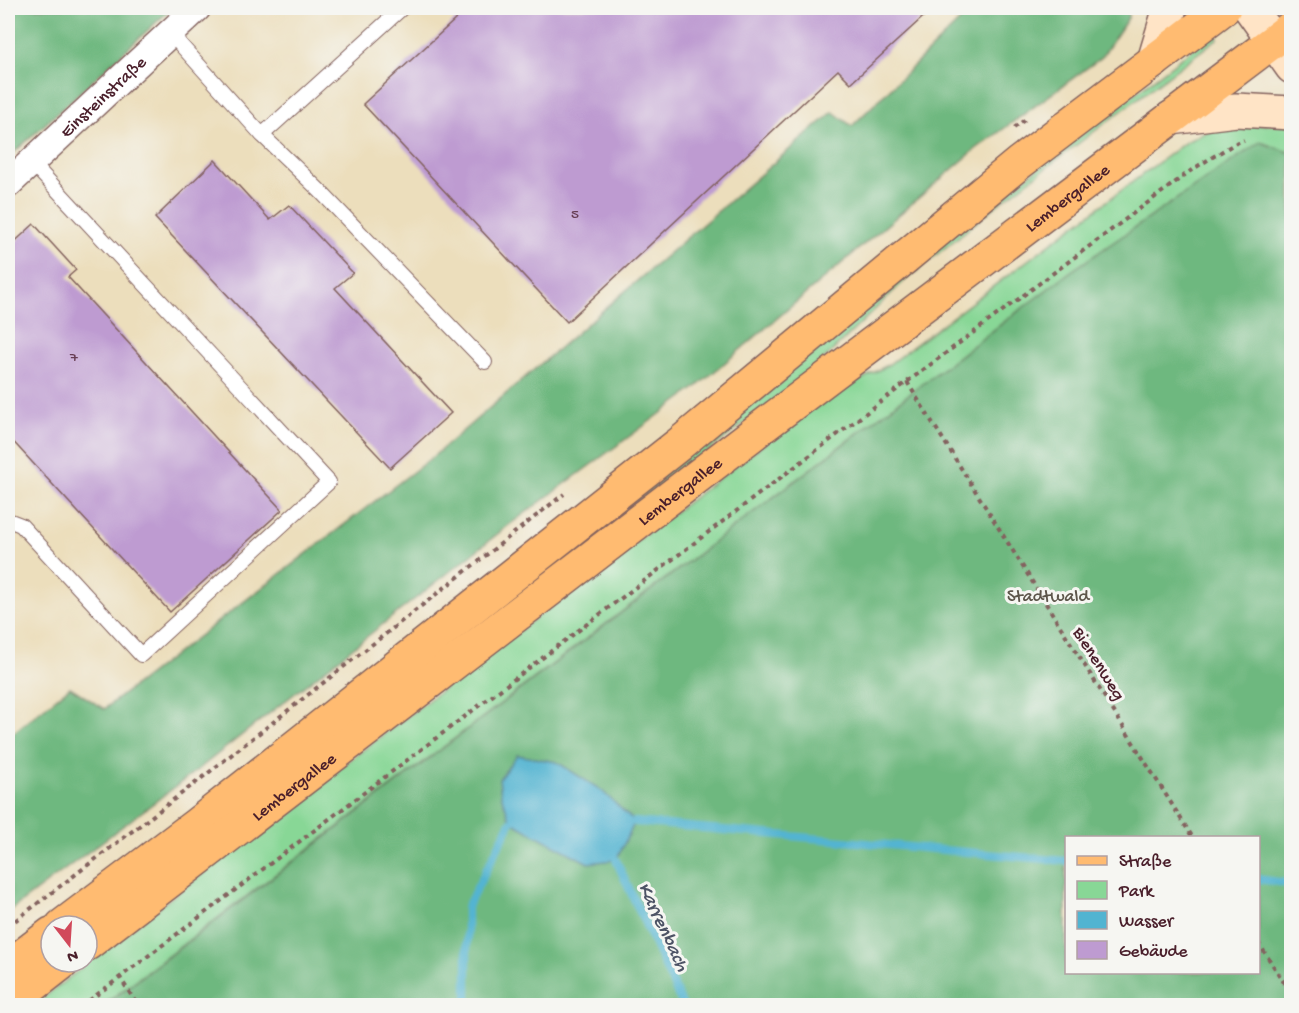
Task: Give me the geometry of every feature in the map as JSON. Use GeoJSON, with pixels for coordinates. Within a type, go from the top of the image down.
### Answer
{"type":"FeatureCollection","features":[{"type":"Feature","properties":{"kind":"main road"},"geometry":{"type":"LineString","coordinates":[[1154,61],[1170,8]]}},
{"type":"Feature","properties":{"kind":"main road","name":"Lembergallee"},"geometry":{"type":"LineString","coordinates":[[78,914],[196,825],[678,445],[1019,163],[1224,8]]}},
{"type":"Feature","properties":{"kind":"main road"},"geometry":{"type":"LineString","coordinates":[[1250,8],[1285,45]]}},
{"type":"Feature","properties":{"kind":"main road","name":"Lembergallee"},"geometry":{"type":"LineString","coordinates":[[99,935],[753,434],[1171,118],[1285,45]]}},
{"type":"Feature","properties":{"kind":"main road"},"geometry":{"type":"LineString","coordinates":[[1171,118],[1236,110],[1292,113]]}},
{"type":"Feature","properties":{"kind":"main road"},"geometry":{"type":"LineString","coordinates":[[8,968],[39,943]]}},
{"type":"Feature","properties":{"kind":"main road"},"geometry":{"type":"LineString","coordinates":[[8,1005],[48,974]]}},
{"type":"Feature","properties":{"kind":"street","name":"Einsteinstraße"},"geometry":{"type":"LineString","coordinates":[[8,184],[197,8]]}},
{"type":"Feature","properties":{"kind":"lane"},"geometry":{"type":"LineString","coordinates":[[262,135],[402,8]]}},
{"type":"Feature","properties":{"kind":"lane"},"geometry":{"type":"LineString","coordinates":[[170,33],[262,135],[319,190],[485,362]]}},
{"type":"Feature","properties":{"kind":"lane"},"geometry":{"type":"LineString","coordinates":[[8,520],[21,525],[141,655],[329,482],[32,162]]}},
{"type":"Feature","properties":{"kind":"path"},"geometry":{"type":"LineString","coordinates":[[1010,130],[1029,116]]}},
{"type":"Feature","properties":{"kind":"path"},"geometry":{"type":"LineString","coordinates":[[82,1005],[1193,169],[1234,144],[1255,137]]}},
{"type":"Feature","properties":{"kind":"path","name":"Bienenweg"},"geometry":{"type":"LineString","coordinates":[[908,382],[1192,836]]}},
{"type":"Feature","properties":{"kind":"path"},"geometry":{"type":"LineString","coordinates":[[8,926],[198,781],[566,493]]}},
{"type":"Feature","properties":{"kind":"path"},"geometry":{"type":"LineString","coordinates":[[1260,945],[1292,994]]}},
{"type":"Feature","properties":{"kind":"path"},"geometry":{"type":"LineString","coordinates":[[119,976],[138,1005]]}},
{"type":"Feature","properties":{"kind":"green space"},"geometry":{"type":"Polygon","coordinates":[[[8,8],[172,8],[8,158],[8,8]]]}},
{"type":"Feature","properties":{"kind":"green space"},"geometry":{"type":"Polygon","coordinates":[[[973,8],[1130,8],[1128,18],[1102,57],[976,149],[694,389],[509,525],[191,775],[8,912],[8,737],[70,687],[104,709],[435,455],[833,112],[852,126],[973,8]]]}},
{"type":"Feature","properties":{"kind":"green space"},"geometry":{"type":"Polygon","coordinates":[[[1215,32],[1218,38],[1006,198],[902,283],[823,360],[783,394],[407,680],[898,276],[1215,32]]]}},
{"type":"Feature","properties":{"kind":"green space"},"geometry":{"type":"Polygon","coordinates":[[[1291,124],[1291,153],[1260,142],[1070,272],[103,1005],[33,1006],[74,974],[99,974],[99,954],[819,402],[888,365],[1186,142],[1219,126],[1291,124]]]}},
{"type":"Feature","properties":{"kind":"green space","name":"Stadtwald"},"geometry":{"type":"Polygon","coordinates":[[[1260,142],[1291,153],[1291,1005],[103,1006],[1070,272],[1260,142]]]}},
{"type":"Feature","properties":{"kind":"water"},"geometry":{"type":"Polygon","coordinates":[[[517,755],[557,762],[601,790],[635,822],[616,860],[588,863],[511,822],[501,795],[499,779],[517,755]]]}},
{"type":"Feature","properties":{"kind":"building"},"geometry":{"type":"Polygon","coordinates":[[[468,8],[933,8],[851,83],[838,70],[567,322],[363,104],[468,8]]]}},
{"type":"Feature","properties":{"kind":"building"},"geometry":{"type":"Polygon","coordinates":[[[215,160],[270,220],[289,205],[353,273],[335,288],[451,413],[390,468],[155,218],[215,160]]]}},
{"type":"Feature","properties":{"kind":"building"},"geometry":{"type":"Polygon","coordinates":[[[34,224],[76,270],[68,277],[282,510],[170,612],[8,436],[8,248],[34,224]]]}},
{"type":"Feature","properties":{"kind":"waterway"},"geometry":{"type":"LineString","coordinates":[[467,1006],[467,907],[511,822]]}},
{"type":"Feature","properties":{"kind":"waterway"},"geometry":{"type":"LineString","coordinates":[[635,822],[1065,861]]}},
{"type":"Feature","properties":{"kind":"waterway","name":"Karrenbach"},"geometry":{"type":"LineString","coordinates":[[616,860],[683,1006]]}},
{"type":"Feature","properties":{"kind":"waterway"},"geometry":{"type":"LineString","coordinates":[[1260,879],[1292,884]]}}]}
